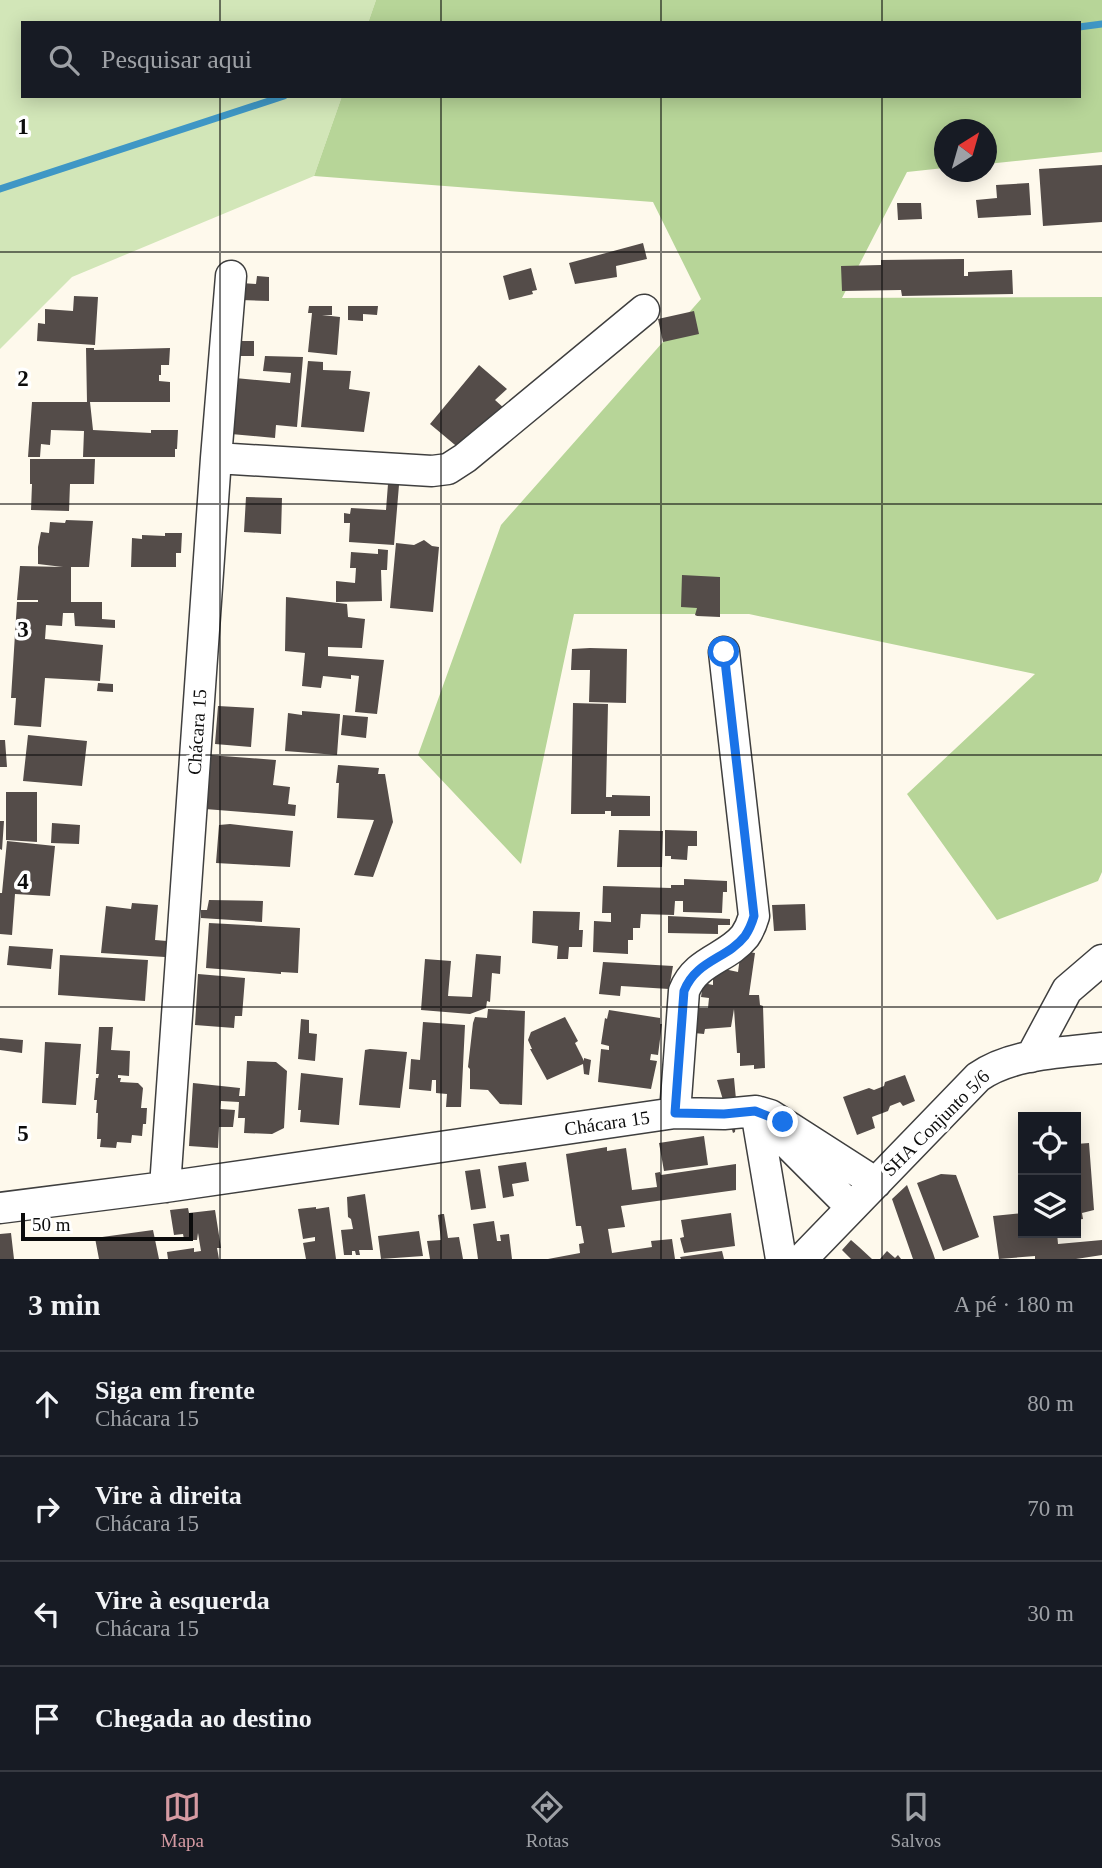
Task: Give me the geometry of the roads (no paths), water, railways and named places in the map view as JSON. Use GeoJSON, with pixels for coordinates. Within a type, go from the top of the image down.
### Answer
{"type":"FeatureCollection","features":[{"type":"Feature","properties":{"kind":"street","name":"Chácara 15"},"geometry":{"type":"LineString","coordinates":[[165,1187],[231,276]]}},
{"type":"Feature","properties":{"kind":"street"},"geometry":{"type":"LineString","coordinates":[[216,458],[432,471],[448,468],[465,458],[644,310]]}},
{"type":"Feature","properties":{"kind":"street","name":"Chácara 15"},"geometry":{"type":"LineString","coordinates":[[675,1113],[684,991],[688,980],[696,971],[744,938],[754,916],[724,652]]}},
{"type":"Feature","properties":{"kind":"street"},"geometry":{"type":"LineString","coordinates":[[1031,1057],[1067,989],[1102,960]]}},
{"type":"Feature","properties":{"kind":"street","name":"SHA Conjunto 5/6"},"geometry":{"type":"LineString","coordinates":[[802,1259],[978,1077],[992,1067],[1031,1057],[1102,1048]]}},
{"type":"Feature","properties":{"kind":"street","name":"Chácara 15"},"geometry":{"type":"LineString","coordinates":[[0,1208],[165,1187],[675,1113],[724,1114],[755,1111],[783,1122],[876,1183]]}},
{"type":"Feature","properties":{"kind":"street"},"geometry":{"type":"LineString","coordinates":[[755,1111],[851,1208]]}},
{"type":"Feature","properties":{"kind":"street"},"geometry":{"type":"LineString","coordinates":[[755,1111],[781,1259]]}},
{"type":"Feature","properties":{"kind":"waterway"},"geometry":{"type":"LineString","coordinates":[[1081,27],[1102,24]]}},
{"type":"Feature","properties":{"kind":"waterway"},"geometry":{"type":"LineString","coordinates":[[0,189],[278,98]]}}]}
